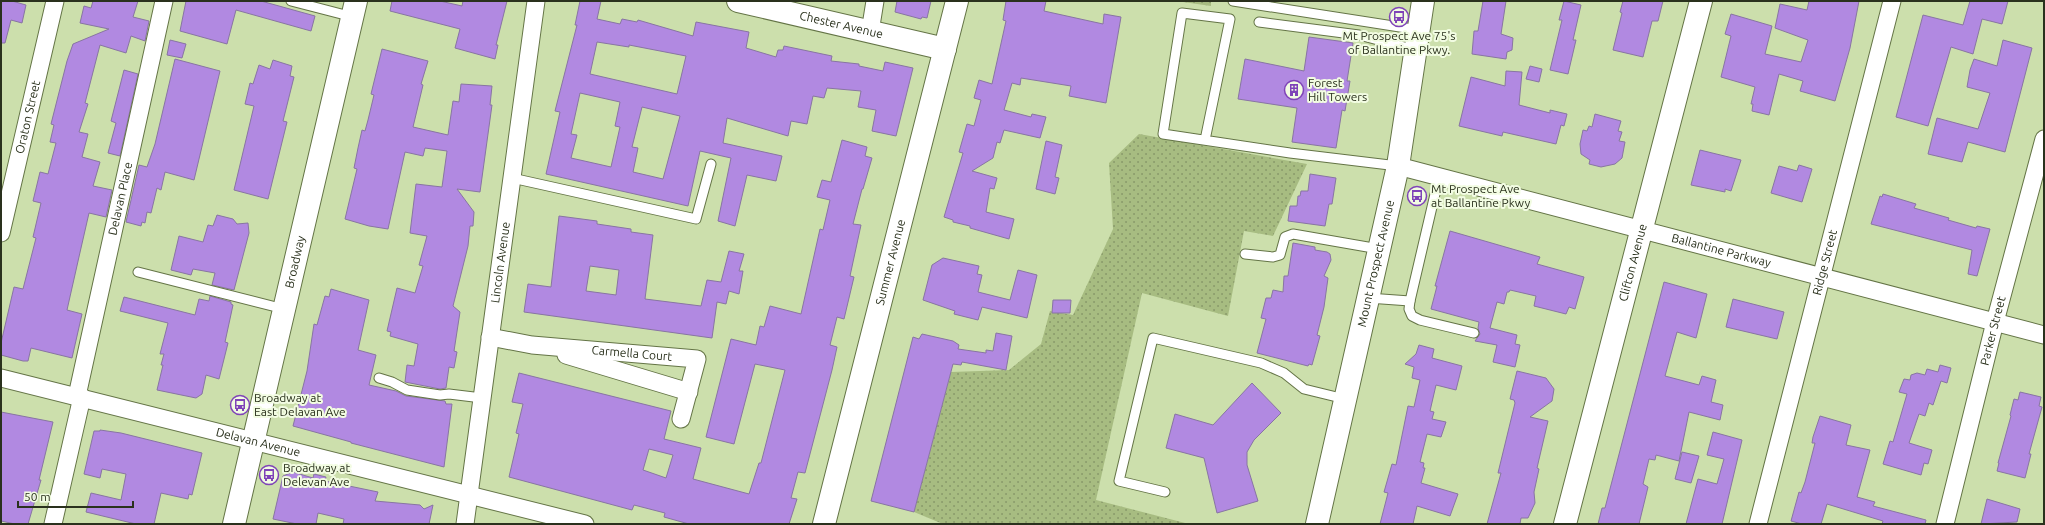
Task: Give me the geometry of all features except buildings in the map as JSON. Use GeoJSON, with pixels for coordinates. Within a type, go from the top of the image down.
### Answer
{"type":"FeatureCollection","features":[{"type":"Feature","properties":{"kind":"street","name":"Oraton Street"},"geometry":{"type":"LineString","coordinates":[[1,233],[55,1]]}},
{"type":"Feature","properties":{"kind":"street","name":"Delavan Place"},"geometry":{"type":"LineString","coordinates":[[53,524],[164,1]]}},
{"type":"Feature","properties":{"kind":"street","name":"Lincoln Avenue"},"geometry":{"type":"LineString","coordinates":[[465,524],[536,1]]}},
{"type":"Feature","properties":{"kind":"street","name":"Chester Avenue"},"geometry":{"type":"LineString","coordinates":[[738,1],[945,50]]}},
{"type":"Feature","properties":{"kind":"street"},"geometry":{"type":"LineString","coordinates":[[870,32],[875,1]]}},
{"type":"Feature","properties":{"kind":"street","name":"Summer Avenue"},"geometry":{"type":"LineString","coordinates":[[824,524],[957,1]]}},
{"type":"Feature","properties":{"kind":"street","name":"Mount Prospect Avenue"},"geometry":{"type":"LineString","coordinates":[[1317,524],[1398,166],[1423,1]]}},
{"type":"Feature","properties":{"kind":"street","name":"Clifton Avenue"},"geometry":{"type":"LineString","coordinates":[[1565,524],[1701,1]]}},
{"type":"Feature","properties":{"kind":"street","name":"Ridge Street"},"geometry":{"type":"LineString","coordinates":[[1758,524],[1820,277],[1892,1]]}},
{"type":"Feature","properties":{"kind":"street","name":"Broadway"},"geometry":{"type":"LineString","coordinates":[[234,524],[354,9]]}},
{"type":"Feature","properties":{"kind":"street","name":"Parker Street"},"geometry":{"type":"LineString","coordinates":[[1945,524],[1995,322],[2044,139]]}},
{"type":"Feature","properties":{"kind":"street","name":"Ballantine Parkway"},"geometry":{"type":"LineString","coordinates":[[1398,166],[2044,335]]}},
{"type":"Feature","properties":{"kind":"street","name":"Carmella Court"},"geometry":{"type":"LineString","coordinates":[[490,337],[532,345],[689,392]]}},
{"type":"Feature","properties":{"kind":"street","name":"Carmella Court"},"geometry":{"type":"LineString","coordinates":[[532,345],[698,359],[681,419]]}},
{"type":"Feature","properties":{"kind":"street","name":"Delavan Avenue"},"geometry":{"type":"LineString","coordinates":[[1,378],[469,493],[586,524]]}},
{"type":"Feature","properties":{"kind":"lane"},"geometry":{"type":"LineString","coordinates":[[291,1],[354,9]]}},
{"type":"Feature","properties":{"kind":"lane"},"geometry":{"type":"LineString","coordinates":[[1233,1],[1417,40]]}},
{"type":"Feature","properties":{"kind":"lane"},"geometry":{"type":"LineString","coordinates":[[1205,140],[1230,19],[1182,13],[1163,134],[1290,153],[1398,166]]}},
{"type":"Feature","properties":{"kind":"lane"},"geometry":{"type":"LineString","coordinates":[[1259,22],[1359,35],[1417,40]]}},
{"type":"Feature","properties":{"kind":"lane"},"geometry":{"type":"LineString","coordinates":[[512,178],[696,219],[712,164]]}},
{"type":"Feature","properties":{"kind":"lane"},"geometry":{"type":"LineString","coordinates":[[1439,177],[1409,309],[1412,316],[1420,320],[1474,333]]}},
{"type":"Feature","properties":{"kind":"lane"},"geometry":{"type":"LineString","coordinates":[[1245,254],[1273,257],[1280,255],[1286,237],[1293,234],[1379,249]]}},
{"type":"Feature","properties":{"kind":"lane"},"geometry":{"type":"LineString","coordinates":[[138,272],[284,309]]}},
{"type":"Feature","properties":{"kind":"lane"},"geometry":{"type":"LineString","coordinates":[[1368,298],[1410,301]]}},
{"type":"Feature","properties":{"kind":"lane"},"geometry":{"type":"LineString","coordinates":[[1165,492],[1119,481],[1153,338],[1261,363],[1284,373],[1304,389],[1345,399]]}},
{"type":"Feature","properties":{"kind":"lane"},"geometry":{"type":"LineString","coordinates":[[378,378],[392,382],[407,390],[440,395],[449,394],[482,398]]}},
{"type":"Feature","properties":{"kind":"green space"},"geometry":{"type":"Polygon","coordinates":[[[1176,1],[1211,1],[1211,6],[1176,1]]]}},
{"type":"Feature","properties":{"kind":"green space"},"geometry":{"type":"Polygon","coordinates":[[[1139,134],[1307,164],[1273,236],[1244,231],[1228,316],[1142,293],[1096,500],[1189,524],[943,524],[914,512],[951,372],[1009,370],[1041,344],[1050,311],[1073,315],[1113,229],[1109,163],[1139,134]]]}},
{"type":"Feature","properties":{"kind":"place","name":"Mt Prospect Ave 75's of Ballantine Pkwy."},"geometry":{"type":"Point","coordinates":[1399,17]}},
{"type":"Feature","properties":{"kind":"place","name":"Forest Hill Towers"},"geometry":{"type":"Point","coordinates":[1294,90]}},
{"type":"Feature","properties":{"kind":"place","name":"Mt Prospect Ave at Ballantine Pkwy"},"geometry":{"type":"Point","coordinates":[1417,196]}},
{"type":"Feature","properties":{"kind":"place","name":"Broadway at East Delavan Ave"},"geometry":{"type":"Point","coordinates":[240,405]}},
{"type":"Feature","properties":{"kind":"place","name":"Broadway at Delevan Ave"},"geometry":{"type":"Point","coordinates":[269,475]}}]}
